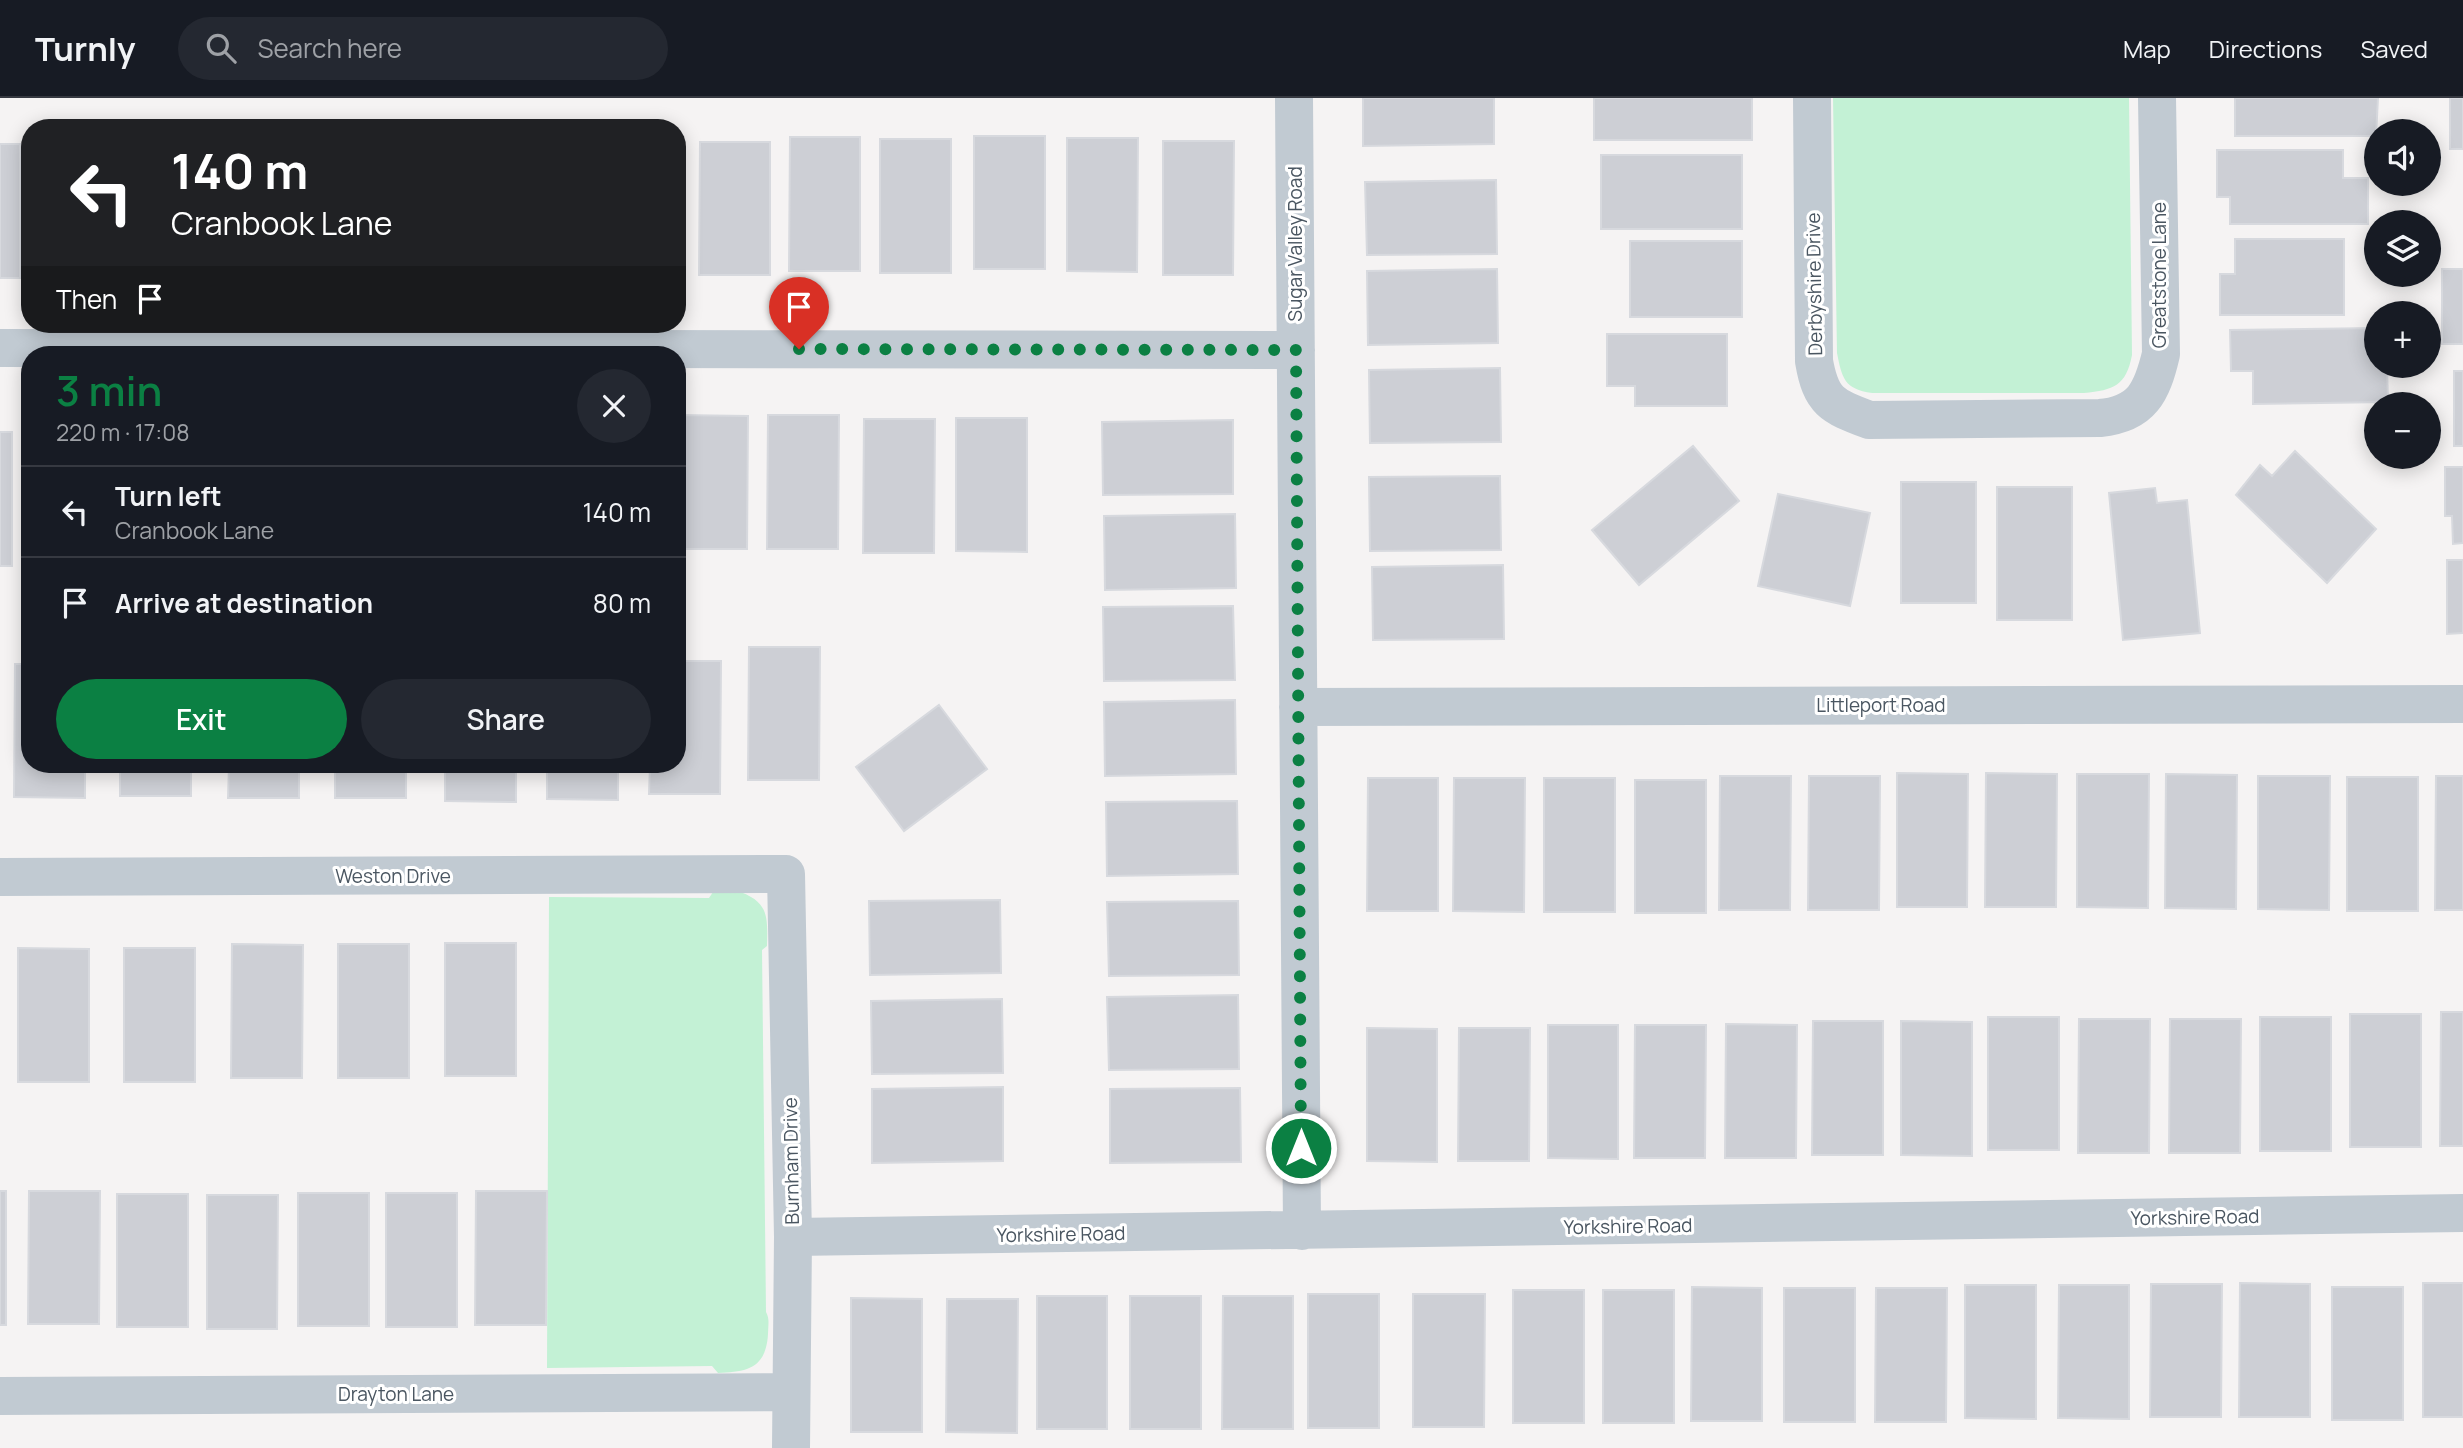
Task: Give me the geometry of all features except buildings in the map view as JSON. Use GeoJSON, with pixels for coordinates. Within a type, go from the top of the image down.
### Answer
{"type":"FeatureCollection","features":[{"type":"Feature","properties":{"kind":"street","name":"Sugar Valley Road"},"geometry":{"type":"LineString","coordinates":[[1294,98],[1302,1231]]}},
{"type":"Feature","properties":{"kind":"street","name":"Derbyshire Drive"},"geometry":{"type":"LineString","coordinates":[[1812,98],[1814,361],[1818,384],[1837,408],[1869,420],[2100,418]]}},
{"type":"Feature","properties":{"kind":"street","name":"Greatstone Lane"},"geometry":{"type":"LineString","coordinates":[[2100,418],[2114,417],[2139,405],[2155,382],[2161,354],[2157,98]]}},
{"type":"Feature","properties":{"kind":"street"},"geometry":{"type":"LineString","coordinates":[[0,348],[21,348]]}},
{"type":"Feature","properties":{"kind":"street"},"geometry":{"type":"LineString","coordinates":[[686,349],[1296,350]]}},
{"type":"Feature","properties":{"kind":"street","name":"Littleport Road"},"geometry":{"type":"LineString","coordinates":[[1298,707],[2463,704]]}},
{"type":"Feature","properties":{"kind":"street","name":"Weston Drive"},"geometry":{"type":"LineString","coordinates":[[0,877],[786,874]]}},
{"type":"Feature","properties":{"kind":"street","name":"Burnham Drive"},"geometry":{"type":"LineString","coordinates":[[786,874],[793,1237],[791,1448]]}},
{"type":"Feature","properties":{"kind":"street","name":"Yorkshire Road"},"geometry":{"type":"LineString","coordinates":[[793,1237],[2463,1213]]}},
{"type":"Feature","properties":{"kind":"street","name":"Drayton Lane"},"geometry":{"type":"LineString","coordinates":[[0,1395],[791,1392]]}},
{"type":"Feature","properties":{"kind":"green space"},"geometry":{"type":"Polygon","coordinates":[[[1833,98],[2129,98],[2132,355],[2122,380],[2111,388],[2084,393],[1872,393],[1850,385],[1843,376],[1837,353],[1833,98]]]}},
{"type":"Feature","properties":{"kind":"green space"},"geometry":{"type":"Polygon","coordinates":[[[735,890],[760,904],[767,925],[767,946],[762,950],[768,1317],[764,1354],[754,1366],[718,1373],[712,1366],[547,1368],[549,897],[709,898],[713,892],[735,890]]]}},
{"type":"Feature","properties":{"kind":"route"},"geometry":{"type":"LineString","coordinates":[[799,349],[1296,350],[1301,1148]]}}]}
